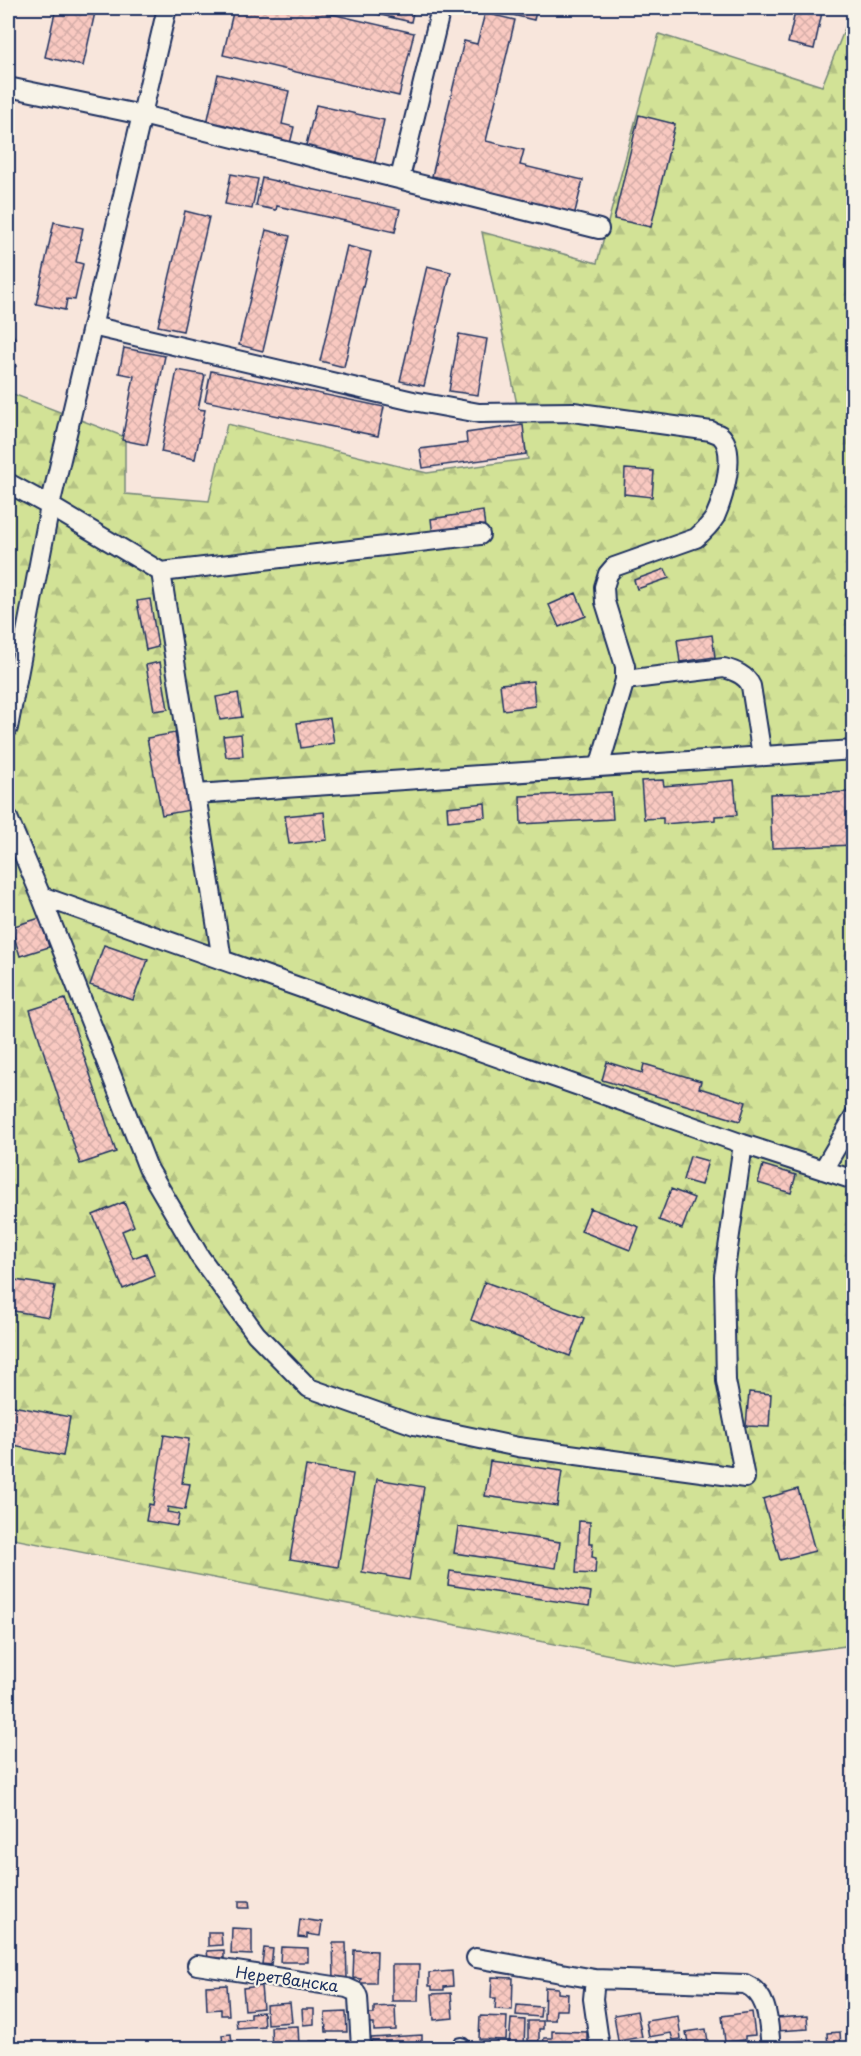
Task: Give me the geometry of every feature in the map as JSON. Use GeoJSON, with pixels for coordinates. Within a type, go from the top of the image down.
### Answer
{"type":"FeatureCollection","features":[{"type":"Feature","properties":{"kind":"street"},"geometry":{"type":"LineString","coordinates":[[8,728],[50,506],[167,8]]}},
{"type":"Feature","properties":{"kind":"street"},"geometry":{"type":"LineString","coordinates":[[400,178],[441,8]]}},
{"type":"Feature","properties":{"kind":"street"},"geometry":{"type":"LineString","coordinates":[[8,87],[142,115],[599,229]]}},
{"type":"Feature","properties":{"kind":"street"},"geometry":{"type":"LineString","coordinates":[[92,326],[413,400],[480,413],[573,412],[711,431],[720,436],[726,444],[728,460],[726,486],[714,518],[705,531],[696,538],[614,567],[608,574],[604,587],[605,602],[625,666],[626,680],[599,767]]}},
{"type":"Feature","properties":{"kind":"street"},"geometry":{"type":"LineString","coordinates":[[8,483],[161,572],[480,535]]}},
{"type":"Feature","properties":{"kind":"street"},"geometry":{"type":"LineString","coordinates":[[161,572],[222,960]]}},
{"type":"Feature","properties":{"kind":"street"},"geometry":{"type":"LineString","coordinates":[[626,680],[724,668],[734,670],[748,679],[751,686],[762,756]]}},
{"type":"Feature","properties":{"kind":"street"},"geometry":{"type":"LineString","coordinates":[[196,794],[854,750]]}},
{"type":"Feature","properties":{"kind":"street"},"geometry":{"type":"LineString","coordinates":[[8,818],[148,1168],[200,1257],[256,1334],[309,1388],[414,1425],[518,1447],[745,1478],[726,1381],[724,1276],[743,1144]]}},
{"type":"Feature","properties":{"kind":"street"},"geometry":{"type":"LineString","coordinates":[[41,896],[743,1144],[854,1180]]}},
{"type":"Feature","properties":{"kind":"street"},"geometry":{"type":"LineString","coordinates":[[822,1170],[854,1117]]}},
{"type":"Feature","properties":{"kind":"street"},"geometry":{"type":"LineString","coordinates":[[476,1958],[595,1979],[745,1984],[760,1994],[765,2007],[771,2049]]}},
{"type":"Feature","properties":{"kind":"street","name":"Неретванска"},"geometry":{"type":"LineString","coordinates":[[197,1965],[347,1988],[356,1992],[361,2049]]}},
{"type":"Feature","properties":{"kind":"street"},"geometry":{"type":"LineString","coordinates":[[595,1979],[593,1999],[600,2049]]}},
{"type":"Feature","properties":{"kind":"green space"},"geometry":{"type":"Polygon","coordinates":[[[853,8],[853,1645],[678,1668],[8,1538],[8,392],[125,437],[125,494],[209,501],[227,424],[427,473],[528,459],[482,232],[597,263],[659,34],[822,86],[853,8]]]}},
{"type":"Feature","properties":{"kind":"building"},"geometry":{"type":"Polygon","coordinates":[[[56,8],[96,8],[83,66],[45,57],[56,8]]]}},
{"type":"Feature","properties":{"kind":"building"},"geometry":{"type":"Polygon","coordinates":[[[234,8],[306,8],[414,33],[399,96],[223,55],[234,8]]]}},
{"type":"Feature","properties":{"kind":"building"},"geometry":{"type":"Polygon","coordinates":[[[351,8],[414,8],[411,22],[351,8]]]}},
{"type":"Feature","properties":{"kind":"building"},"geometry":{"type":"Polygon","coordinates":[[[483,8],[537,8],[534,20],[483,8]]]}},
{"type":"Feature","properties":{"kind":"building"},"geometry":{"type":"Polygon","coordinates":[[[796,8],[823,8],[814,49],[788,43],[796,8]]]}},
{"type":"Feature","properties":{"kind":"building"},"geometry":{"type":"Polygon","coordinates":[[[485,13],[515,20],[486,141],[524,150],[520,165],[583,180],[574,216],[447,185],[448,179],[432,176],[464,41],[477,44],[485,13]]]}},
{"type":"Feature","properties":{"kind":"building"},"geometry":{"type":"Polygon","coordinates":[[[218,74],[289,91],[282,124],[294,127],[289,148],[206,128],[218,74]]]}},
{"type":"Feature","properties":{"kind":"building"},"geometry":{"type":"Polygon","coordinates":[[[316,105],[384,120],[374,166],[305,149],[316,105]]]}},
{"type":"Feature","properties":{"kind":"building"},"geometry":{"type":"Polygon","coordinates":[[[639,115],[675,124],[651,227],[614,219],[639,115]]]}},
{"type":"Feature","properties":{"kind":"building"},"geometry":{"type":"Polygon","coordinates":[[[231,174],[258,179],[252,209],[225,204],[231,174]]]}},
{"type":"Feature","properties":{"kind":"building"},"geometry":{"type":"Polygon","coordinates":[[[262,178],[400,209],[395,232],[277,206],[276,210],[256,206],[262,178]]]}},
{"type":"Feature","properties":{"kind":"building"},"geometry":{"type":"Polygon","coordinates":[[[185,211],[209,217],[183,331],[158,326],[185,211]]]}},
{"type":"Feature","properties":{"kind":"building"},"geometry":{"type":"Polygon","coordinates":[[[54,222],[83,228],[76,262],[83,264],[75,300],[67,299],[65,310],[36,304],[54,222]]]}},
{"type":"Feature","properties":{"kind":"building"},"geometry":{"type":"Polygon","coordinates":[[[266,230],[290,236],[263,351],[239,345],[266,230]]]}},
{"type":"Feature","properties":{"kind":"building"},"geometry":{"type":"Polygon","coordinates":[[[347,246],[371,252],[344,367],[320,361],[347,246]]]}},
{"type":"Feature","properties":{"kind":"building"},"geometry":{"type":"Polygon","coordinates":[[[427,266],[451,272],[424,386],[400,381],[427,266]]]}},
{"type":"Feature","properties":{"kind":"building"},"geometry":{"type":"Polygon","coordinates":[[[8,327],[15,338],[8,343],[8,327]]]}},
{"type":"Feature","properties":{"kind":"building"},"geometry":{"type":"Polygon","coordinates":[[[459,334],[487,339],[478,395],[449,391],[459,334]]]}},
{"type":"Feature","properties":{"kind":"building"},"geometry":{"type":"Polygon","coordinates":[[[124,348],[165,356],[147,445],[122,440],[134,376],[119,373],[124,348]]]}},
{"type":"Feature","properties":{"kind":"building"},"geometry":{"type":"Polygon","coordinates":[[[8,354],[16,366],[8,373],[8,354]]]}},
{"type":"Feature","properties":{"kind":"building"},"geometry":{"type":"Polygon","coordinates":[[[177,370],[205,375],[198,409],[205,410],[195,459],[161,452],[177,370]]]}},
{"type":"Feature","properties":{"kind":"building"},"geometry":{"type":"Polygon","coordinates":[[[211,371],[384,407],[378,436],[205,401],[211,371]]]}},
{"type":"Feature","properties":{"kind":"building"},"geometry":{"type":"Polygon","coordinates":[[[523,425],[526,454],[423,468],[420,449],[467,443],[466,433],[523,425]]]}},
{"type":"Feature","properties":{"kind":"building"},"geometry":{"type":"Polygon","coordinates":[[[625,469],[654,471],[652,497],[624,494],[625,469]]]}},
{"type":"Feature","properties":{"kind":"building"},"geometry":{"type":"Polygon","coordinates":[[[483,511],[485,528],[433,536],[431,519],[483,511]]]}},
{"type":"Feature","properties":{"kind":"building"},"geometry":{"type":"Polygon","coordinates":[[[665,569],[669,578],[637,589],[634,580],[665,569]]]}},
{"type":"Feature","properties":{"kind":"building"},"geometry":{"type":"Polygon","coordinates":[[[576,593],[586,616],[559,627],[549,605],[576,593]]]}},
{"type":"Feature","properties":{"kind":"building"},"geometry":{"type":"Polygon","coordinates":[[[150,599],[158,647],[146,650],[137,601],[150,599]]]}},
{"type":"Feature","properties":{"kind":"building"},"geometry":{"type":"Polygon","coordinates":[[[712,635],[715,657],[680,662],[677,640],[712,635]]]}},
{"type":"Feature","properties":{"kind":"building"},"geometry":{"type":"Polygon","coordinates":[[[160,662],[168,709],[154,711],[146,665],[160,662]]]}},
{"type":"Feature","properties":{"kind":"building"},"geometry":{"type":"Polygon","coordinates":[[[533,681],[535,706],[503,710],[500,684],[533,681]]]}},
{"type":"Feature","properties":{"kind":"building"},"geometry":{"type":"Polygon","coordinates":[[[238,693],[242,717],[220,720],[216,697],[238,693]]]}},
{"type":"Feature","properties":{"kind":"building"},"geometry":{"type":"Polygon","coordinates":[[[330,718],[334,743],[301,748],[297,723],[330,718]]]}},
{"type":"Feature","properties":{"kind":"building"},"geometry":{"type":"Polygon","coordinates":[[[175,733],[190,810],[162,815],[147,738],[175,733]]]}},
{"type":"Feature","properties":{"kind":"building"},"geometry":{"type":"Polygon","coordinates":[[[241,734],[243,756],[226,757],[223,736],[241,734]]]}},
{"type":"Feature","properties":{"kind":"building"},"geometry":{"type":"Polygon","coordinates":[[[663,780],[664,786],[734,780],[737,815],[715,816],[715,820],[663,824],[663,818],[644,819],[641,781],[663,780]]]}},
{"type":"Feature","properties":{"kind":"building"},"geometry":{"type":"Polygon","coordinates":[[[611,792],[613,819],[521,824],[520,796],[611,792]]]}},
{"type":"Feature","properties":{"kind":"building"},"geometry":{"type":"Polygon","coordinates":[[[854,792],[854,845],[772,848],[770,794],[854,792]]]}},
{"type":"Feature","properties":{"kind":"building"},"geometry":{"type":"Polygon","coordinates":[[[485,803],[486,817],[448,821],[447,807],[485,803]]]}},
{"type":"Feature","properties":{"kind":"building"},"geometry":{"type":"Polygon","coordinates":[[[324,812],[327,840],[289,844],[285,816],[324,812]]]}},
{"type":"Feature","properties":{"kind":"building"},"geometry":{"type":"Polygon","coordinates":[[[40,918],[49,947],[20,956],[11,927],[40,918]]]}},
{"type":"Feature","properties":{"kind":"building"},"geometry":{"type":"Polygon","coordinates":[[[104,945],[148,960],[133,1000],[90,985],[104,945]]]}},
{"type":"Feature","properties":{"kind":"building"},"geometry":{"type":"Polygon","coordinates":[[[65,999],[116,1152],[80,1164],[30,1010],[65,999]]]}},
{"type":"Feature","properties":{"kind":"building"},"geometry":{"type":"Polygon","coordinates":[[[607,1062],[642,1073],[644,1064],[701,1081],[699,1088],[746,1102],[740,1121],[602,1080],[607,1062]]]}},
{"type":"Feature","properties":{"kind":"building"},"geometry":{"type":"Polygon","coordinates":[[[690,1156],[708,1161],[701,1185],[683,1180],[690,1156]]]}},
{"type":"Feature","properties":{"kind":"building"},"geometry":{"type":"Polygon","coordinates":[[[763,1165],[796,1175],[791,1193],[758,1183],[763,1165]]]}},
{"type":"Feature","properties":{"kind":"building"},"geometry":{"type":"Polygon","coordinates":[[[671,1189],[694,1198],[682,1229],[659,1220],[671,1189]]]}},
{"type":"Feature","properties":{"kind":"building"},"geometry":{"type":"Polygon","coordinates":[[[124,1202],[134,1226],[122,1231],[133,1258],[146,1253],[155,1276],[123,1289],[93,1215],[124,1202]]]}},
{"type":"Feature","properties":{"kind":"building"},"geometry":{"type":"Polygon","coordinates":[[[590,1208],[639,1227],[630,1250],[581,1231],[590,1208]]]}},
{"type":"Feature","properties":{"kind":"building"},"geometry":{"type":"Polygon","coordinates":[[[8,1279],[55,1286],[49,1317],[8,1310],[8,1279]]]}},
{"type":"Feature","properties":{"kind":"building"},"geometry":{"type":"Polygon","coordinates":[[[485,1282],[584,1318],[570,1356],[471,1320],[485,1282]]]}},
{"type":"Feature","properties":{"kind":"building"},"geometry":{"type":"Polygon","coordinates":[[[749,1392],[771,1394],[769,1427],[746,1426],[749,1392]]]}},
{"type":"Feature","properties":{"kind":"building"},"geometry":{"type":"Polygon","coordinates":[[[8,1405],[70,1417],[63,1456],[8,1445],[8,1405]]]}},
{"type":"Feature","properties":{"kind":"building"},"geometry":{"type":"Polygon","coordinates":[[[164,1435],[189,1439],[182,1483],[190,1484],[185,1510],[168,1507],[167,1512],[179,1514],[177,1526],[146,1521],[149,1504],[153,1505],[164,1435]]]}},
{"type":"Feature","properties":{"kind":"building"},"geometry":{"type":"Polygon","coordinates":[[[490,1461],[562,1471],[557,1506],[485,1496],[490,1461]]]}},
{"type":"Feature","properties":{"kind":"building"},"geometry":{"type":"Polygon","coordinates":[[[306,1466],[353,1474],[338,1567],[290,1559],[306,1466]]]}},
{"type":"Feature","properties":{"kind":"building"},"geometry":{"type":"Polygon","coordinates":[[[377,1479],[424,1487],[409,1580],[362,1572],[377,1479]]]}},
{"type":"Feature","properties":{"kind":"building"},"geometry":{"type":"Polygon","coordinates":[[[798,1489],[815,1551],[780,1560],[763,1499],[798,1489]]]}},
{"type":"Feature","properties":{"kind":"building"},"geometry":{"type":"Polygon","coordinates":[[[579,1521],[590,1522],[589,1543],[593,1543],[592,1557],[596,1558],[595,1574],[576,1573],[579,1521]]]}},
{"type":"Feature","properties":{"kind":"building"},"geometry":{"type":"Polygon","coordinates":[[[458,1527],[560,1542],[556,1568],[454,1553],[458,1527]]]}},
{"type":"Feature","properties":{"kind":"building"},"geometry":{"type":"Polygon","coordinates":[[[450,1571],[591,1592],[589,1606],[448,1585],[450,1571]]]}},
{"type":"Feature","properties":{"kind":"building"},"geometry":{"type":"Polygon","coordinates":[[[239,1901],[249,1901],[250,1908],[239,1908],[239,1901]]]}},
{"type":"Feature","properties":{"kind":"building"},"geometry":{"type":"Polygon","coordinates":[[[300,1919],[322,1922],[320,1936],[307,1934],[307,1938],[298,1937],[300,1919]]]}},
{"type":"Feature","properties":{"kind":"building"},"geometry":{"type":"Polygon","coordinates":[[[232,1928],[252,1929],[252,1955],[231,1954],[232,1928]]]}},
{"type":"Feature","properties":{"kind":"building"},"geometry":{"type":"Polygon","coordinates":[[[208,1932],[221,1932],[222,1945],[208,1946],[208,1932]]]}},
{"type":"Feature","properties":{"kind":"building"},"geometry":{"type":"Polygon","coordinates":[[[333,1943],[346,1943],[347,1978],[334,1978],[333,1943]]]}},
{"type":"Feature","properties":{"kind":"building"},"geometry":{"type":"Polygon","coordinates":[[[281,1947],[308,1948],[308,1962],[280,1962],[281,1947]]]}},
{"type":"Feature","properties":{"kind":"building"},"geometry":{"type":"Polygon","coordinates":[[[264,1948],[273,1949],[271,1965],[262,1964],[264,1948]]]}},
{"type":"Feature","properties":{"kind":"building"},"geometry":{"type":"Polygon","coordinates":[[[224,1950],[224,1958],[208,1958],[207,1951],[224,1950]]]}},
{"type":"Feature","properties":{"kind":"building"},"geometry":{"type":"Polygon","coordinates":[[[354,1950],[377,1951],[376,1983],[360,1983],[361,1979],[353,1978],[354,1950]]]}},
{"type":"Feature","properties":{"kind":"building"},"geometry":{"type":"Polygon","coordinates":[[[392,1965],[419,1965],[418,2001],[392,2001],[392,1965]]]}},
{"type":"Feature","properties":{"kind":"building"},"geometry":{"type":"Polygon","coordinates":[[[452,1971],[453,1986],[444,1987],[444,1990],[432,1990],[432,1986],[429,1986],[429,1973],[452,1971]]]}},
{"type":"Feature","properties":{"kind":"building"},"geometry":{"type":"Polygon","coordinates":[[[492,1977],[513,1978],[512,2010],[495,2009],[496,1998],[491,1998],[492,1977]]]}},
{"type":"Feature","properties":{"kind":"building"},"geometry":{"type":"Polygon","coordinates":[[[227,1985],[229,2015],[221,2015],[221,2009],[207,2010],[206,1986],[227,1985]]]}},
{"type":"Feature","properties":{"kind":"building"},"geometry":{"type":"Polygon","coordinates":[[[261,1986],[263,2008],[245,2010],[243,1988],[261,1986]]]}},
{"type":"Feature","properties":{"kind":"building"},"geometry":{"type":"Polygon","coordinates":[[[545,1987],[558,1988],[558,1993],[568,1994],[567,2010],[556,2010],[555,2020],[544,2020],[545,1987]]]}},
{"type":"Feature","properties":{"kind":"building"},"geometry":{"type":"Polygon","coordinates":[[[451,1993],[453,2018],[434,2020],[432,1994],[451,1993]]]}},
{"type":"Feature","properties":{"kind":"building"},"geometry":{"type":"Polygon","coordinates":[[[290,2003],[292,2022],[267,2024],[266,2005],[290,2003]]]}},
{"type":"Feature","properties":{"kind":"building"},"geometry":{"type":"Polygon","coordinates":[[[517,2005],[541,2007],[540,2017],[516,2015],[517,2005]]]}},
{"type":"Feature","properties":{"kind":"building"},"geometry":{"type":"Polygon","coordinates":[[[395,2006],[396,2030],[374,2031],[374,2024],[369,2024],[368,2014],[374,2014],[374,2007],[395,2006]]]}},
{"type":"Feature","properties":{"kind":"building"},"geometry":{"type":"Polygon","coordinates":[[[302,2009],[314,2009],[314,2024],[303,2025],[302,2009]]]}},
{"type":"Feature","properties":{"kind":"building"},"geometry":{"type":"Polygon","coordinates":[[[637,2011],[642,2037],[618,2041],[614,2015],[637,2011]]]}},
{"type":"Feature","properties":{"kind":"building"},"geometry":{"type":"Polygon","coordinates":[[[263,2012],[264,2026],[237,2028],[236,2019],[250,2018],[250,2013],[263,2012]]]}},
{"type":"Feature","properties":{"kind":"building"},"geometry":{"type":"Polygon","coordinates":[[[346,2012],[347,2032],[326,2032],[325,2013],[346,2012]]]}},
{"type":"Feature","properties":{"kind":"building"},"geometry":{"type":"Polygon","coordinates":[[[752,2012],[755,2035],[745,2036],[745,2040],[725,2042],[722,2016],[752,2012]]]}},
{"type":"Feature","properties":{"kind":"building"},"geometry":{"type":"Polygon","coordinates":[[[480,2016],[507,2017],[506,2040],[479,2039],[480,2016]]]}},
{"type":"Feature","properties":{"kind":"building"},"geometry":{"type":"Polygon","coordinates":[[[678,2016],[681,2039],[673,2040],[671,2033],[649,2037],[646,2021],[678,2016]]]}},
{"type":"Feature","properties":{"kind":"building"},"geometry":{"type":"Polygon","coordinates":[[[807,2016],[808,2029],[777,2031],[776,2018],[807,2016]]]}},
{"type":"Feature","properties":{"kind":"building"},"geometry":{"type":"Polygon","coordinates":[[[511,2019],[525,2020],[524,2046],[509,2045],[511,2019]]]}},
{"type":"Feature","properties":{"kind":"building"},"geometry":{"type":"Polygon","coordinates":[[[528,2021],[543,2021],[543,2029],[539,2029],[539,2041],[528,2041],[528,2021]]]}},
{"type":"Feature","properties":{"kind":"building"},"geometry":{"type":"Polygon","coordinates":[[[298,2026],[299,2045],[272,2048],[271,2027],[298,2026]]]}},
{"type":"Feature","properties":{"kind":"building"},"geometry":{"type":"Polygon","coordinates":[[[706,2029],[709,2048],[689,2048],[686,2032],[706,2029]]]}},
{"type":"Feature","properties":{"kind":"building"},"geometry":{"type":"Polygon","coordinates":[[[552,2031],[587,2032],[587,2048],[543,2047],[544,2038],[552,2038],[552,2031]]]}},
{"type":"Feature","properties":{"kind":"building"},"geometry":{"type":"Polygon","coordinates":[[[840,2032],[841,2047],[828,2048],[827,2033],[840,2032]]]}},
{"type":"Feature","properties":{"kind":"building"},"geometry":{"type":"Polygon","coordinates":[[[231,2034],[232,2044],[223,2045],[222,2035],[231,2034]]]}},
{"type":"Feature","properties":{"kind":"building"},"geometry":{"type":"Polygon","coordinates":[[[422,2035],[422,2048],[371,2048],[371,2038],[422,2035]]]}},
{"type":"Feature","properties":{"kind":"building"},"geometry":{"type":"Polygon","coordinates":[[[810,2040],[811,2048],[777,2048],[776,2044],[810,2040]]]}},
{"type":"Feature","properties":{"kind":"building"},"geometry":{"type":"Polygon","coordinates":[[[310,2041],[330,2041],[330,2046],[348,2046],[348,2048],[310,2048],[310,2041]]]}}]}
